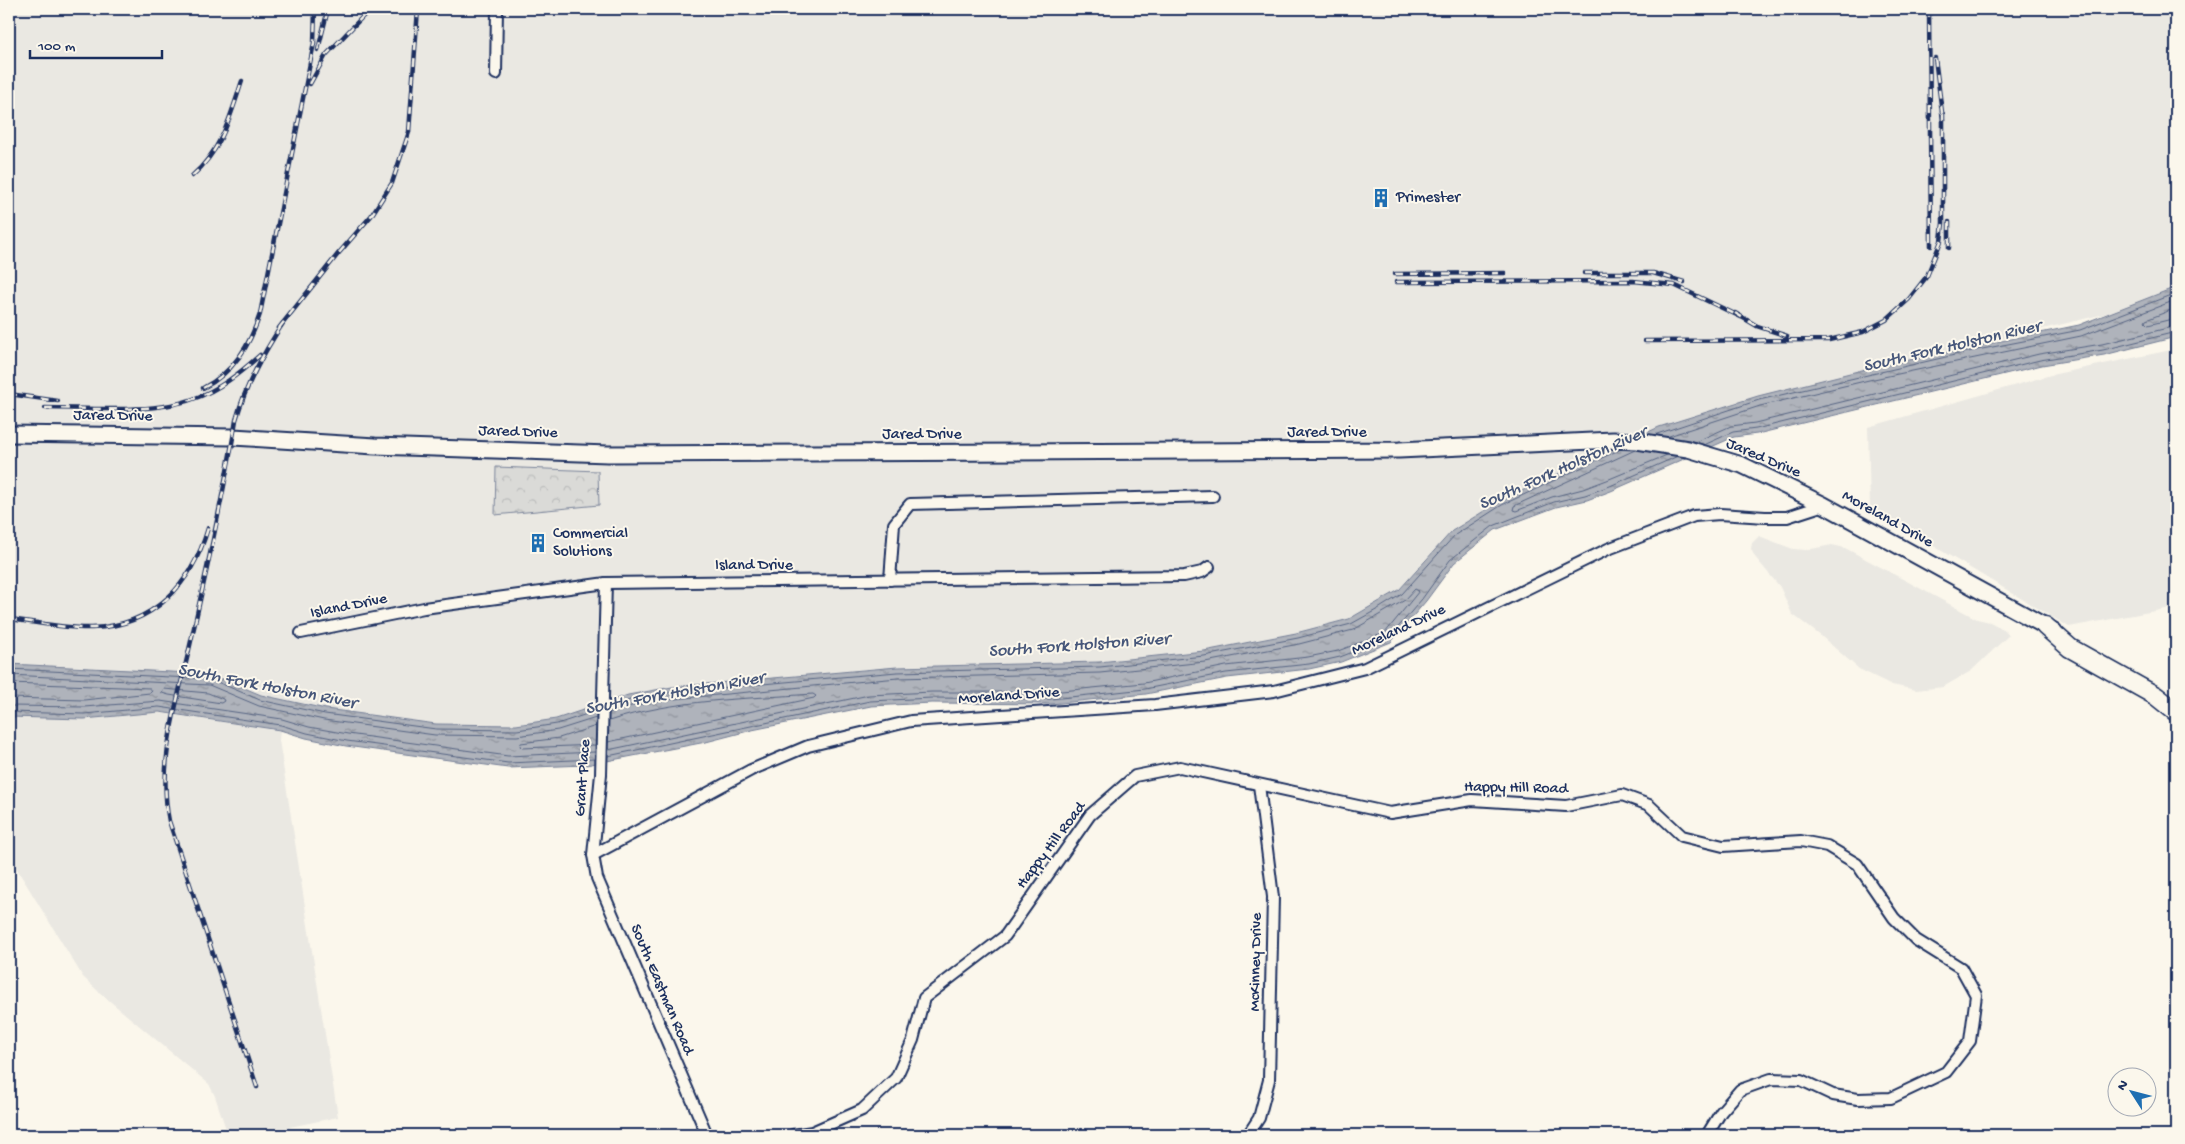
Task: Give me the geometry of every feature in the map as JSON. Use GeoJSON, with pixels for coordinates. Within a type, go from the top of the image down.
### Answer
{"type":"FeatureCollection","features":[{"type":"Feature","properties":{"kind":"highway"},"geometry":{"type":"LineString","coordinates":[[2045,626],[2070,648],[2156,696],[2176,712]]}},
{"type":"Feature","properties":{"kind":"main road","name":"Jared Drive"},"geometry":{"type":"LineString","coordinates":[[9,434],[233,437],[375,446],[608,454],[1399,450],[1613,440],[1637,441],[1688,449],[1742,465],[1824,505]]}},
{"type":"Feature","properties":{"kind":"main road","name":"Moreland Drive"},"geometry":{"type":"LineString","coordinates":[[1824,505],[2121,667],[2176,702]]}},
{"type":"Feature","properties":{"kind":"street"},"geometry":{"type":"LineString","coordinates":[[496,74],[497,9]]}},
{"type":"Feature","properties":{"kind":"street"},"geometry":{"type":"LineString","coordinates":[[890,580],[894,524],[910,504],[1213,496]]}},
{"type":"Feature","properties":{"kind":"street","name":"Moreland Drive"},"geometry":{"type":"LineString","coordinates":[[593,855],[751,770],[808,746],[911,721],[1155,705],[1274,691],[1365,668],[1608,550],[1694,516],[1720,514],[1787,517],[1824,505]]}},
{"type":"Feature","properties":{"kind":"street","name":"Island Drive"},"geometry":{"type":"LineString","coordinates":[[301,633],[424,608],[606,583],[1184,576],[1202,572],[1208,567]]}},
{"type":"Feature","properties":{"kind":"street","name":"Grant Place"},"geometry":{"type":"LineString","coordinates":[[593,855],[602,763],[606,583]]}},
{"type":"Feature","properties":{"kind":"street","name":"Happy Hill Road"},"geometry":{"type":"LineString","coordinates":[[793,1135],[812,1132],[862,1110],[896,1078],[913,1040],[924,998],[1005,936],[1090,815],[1135,776],[1180,767],[1390,813],[1472,800],[1566,806],[1622,795],[1649,805],[1682,836],[1723,846],[1801,841],[1827,846],[1857,864],[1894,918],[1916,940],[1961,968],[1976,995],[1970,1041],[1946,1072],[1891,1098],[1858,1100],[1832,1094],[1801,1080],[1771,1080],[1740,1090],[1721,1112],[1707,1135]]}},
{"type":"Feature","properties":{"kind":"street","name":"McKinney Drive"},"geometry":{"type":"LineString","coordinates":[[1248,1135],[1259,1118],[1269,1080],[1273,897],[1259,785]]}},
{"type":"Feature","properties":{"kind":"street","name":"South Eastman Road"},"geometry":{"type":"LineString","coordinates":[[593,855],[596,878],[706,1135]]}},
{"type":"Feature","properties":{"kind":"shaded area"},"geometry":{"type":"Polygon","coordinates":[[[9,9],[2176,9],[2176,292],[2150,303],[1721,407],[1430,554],[1399,590],[1349,619],[1296,633],[1204,651],[1099,662],[897,667],[672,687],[628,695],[556,719],[516,725],[436,724],[326,709],[261,695],[223,677],[9,665],[9,9]]]}},
{"type":"Feature","properties":{"kind":"shaded area"},"geometry":{"type":"Polygon","coordinates":[[[2176,349],[2176,607],[2069,627],[1870,508],[1868,427],[2051,375],[2176,349]]]}},
{"type":"Feature","properties":{"kind":"shaded area"},"geometry":{"type":"Polygon","coordinates":[[[1759,536],[1793,549],[1806,550],[1832,545],[1845,548],[1977,619],[1990,622],[2005,630],[2009,635],[1971,671],[1943,687],[1916,690],[1892,685],[1859,669],[1792,614],[1780,587],[1755,557],[1751,549],[1752,543],[1759,536]]]}},
{"type":"Feature","properties":{"kind":"shaded area"},"geometry":{"type":"Polygon","coordinates":[[[151,712],[280,730],[279,740],[338,1117],[290,1127],[289,1135],[228,1135],[209,1084],[83,977],[9,856],[9,717],[84,719],[151,712]]]}},
{"type":"Feature","properties":{"kind":"green space"},"geometry":{"type":"Polygon","coordinates":[[[496,467],[598,471],[599,505],[495,515],[496,467]]]}},
{"type":"Feature","properties":{"kind":"water","name":"South Fork Holston River"},"geometry":{"type":"Polygon","coordinates":[[[2176,287],[2176,337],[2104,355],[2042,365],[1757,434],[1734,437],[1611,491],[1587,500],[1556,507],[1495,530],[1454,563],[1426,601],[1391,642],[1341,662],[1309,669],[1227,678],[1146,694],[1051,704],[932,703],[871,706],[752,730],[706,742],[586,765],[508,768],[346,746],[306,738],[280,730],[159,712],[84,719],[9,717],[9,664],[211,674],[261,695],[326,709],[436,724],[516,725],[556,719],[628,695],[672,687],[897,667],[1099,662],[1204,651],[1296,633],[1349,619],[1399,590],[1452,531],[1500,501],[1659,427],[1758,396],[1866,369],[2079,325],[2176,287]]]}},
{"type":"Feature","properties":{"kind":"railway"},"geometry":{"type":"LineString","coordinates":[[203,388],[224,374],[239,357],[246,347],[260,314],[314,43],[315,9]]}},
{"type":"Feature","properties":{"kind":"railway"},"geometry":{"type":"LineString","coordinates":[[318,50],[328,9]]}},
{"type":"Feature","properties":{"kind":"railway"},"geometry":{"type":"LineString","coordinates":[[310,84],[326,55],[370,9]]}},
{"type":"Feature","properties":{"kind":"railway"},"geometry":{"type":"LineString","coordinates":[[279,328],[371,216],[392,183],[409,132],[418,9]]}},
{"type":"Feature","properties":{"kind":"railway"},"geometry":{"type":"LineString","coordinates":[[1929,9],[1931,246]]}},
{"type":"Feature","properties":{"kind":"railway"},"geometry":{"type":"LineString","coordinates":[[1935,58],[1943,120]]}},
{"type":"Feature","properties":{"kind":"railway"},"geometry":{"type":"LineString","coordinates":[[192,176],[211,155],[218,144],[229,120],[242,81]]}},
{"type":"Feature","properties":{"kind":"railway"},"geometry":{"type":"LineString","coordinates":[[1645,341],[1829,340],[1863,332],[1886,320],[1909,299],[1927,276],[1941,241],[1943,223],[1943,114]]}},
{"type":"Feature","properties":{"kind":"railway"},"geometry":{"type":"LineString","coordinates":[[1949,222],[1949,248]]}},
{"type":"Feature","properties":{"kind":"railway"},"geometry":{"type":"LineString","coordinates":[[1395,274],[1505,273]]}},
{"type":"Feature","properties":{"kind":"railway"},"geometry":{"type":"LineString","coordinates":[[1584,273],[1653,273],[1684,282]]}},
{"type":"Feature","properties":{"kind":"railway"},"geometry":{"type":"LineString","coordinates":[[1396,282],[1633,281],[1674,285],[1741,317]]}},
{"type":"Feature","properties":{"kind":"railway"},"geometry":{"type":"LineString","coordinates":[[1735,313],[1757,326],[1787,336]]}},
{"type":"Feature","properties":{"kind":"railway"},"geometry":{"type":"LineString","coordinates":[[257,1087],[169,821],[166,776],[167,753],[175,708],[215,531],[236,420],[256,370],[283,323]]}},
{"type":"Feature","properties":{"kind":"railway"},"geometry":{"type":"LineString","coordinates":[[45,408],[120,409],[177,404],[203,395],[220,386],[260,355]]}},
{"type":"Feature","properties":{"kind":"railway"},"geometry":{"type":"LineString","coordinates":[[9,394],[58,401]]}},
{"type":"Feature","properties":{"kind":"railway"},"geometry":{"type":"LineString","coordinates":[[9,619],[82,628],[114,625],[134,619],[152,610],[181,584],[192,567],[208,528]]}},
{"type":"Feature","properties":{"kind":"place","name":"Primester"},"geometry":{"type":"Point","coordinates":[1381,198]}},
{"type":"Feature","properties":{"kind":"place","name":"Commercial Solutions"},"geometry":{"type":"Point","coordinates":[538,543]}}]}
